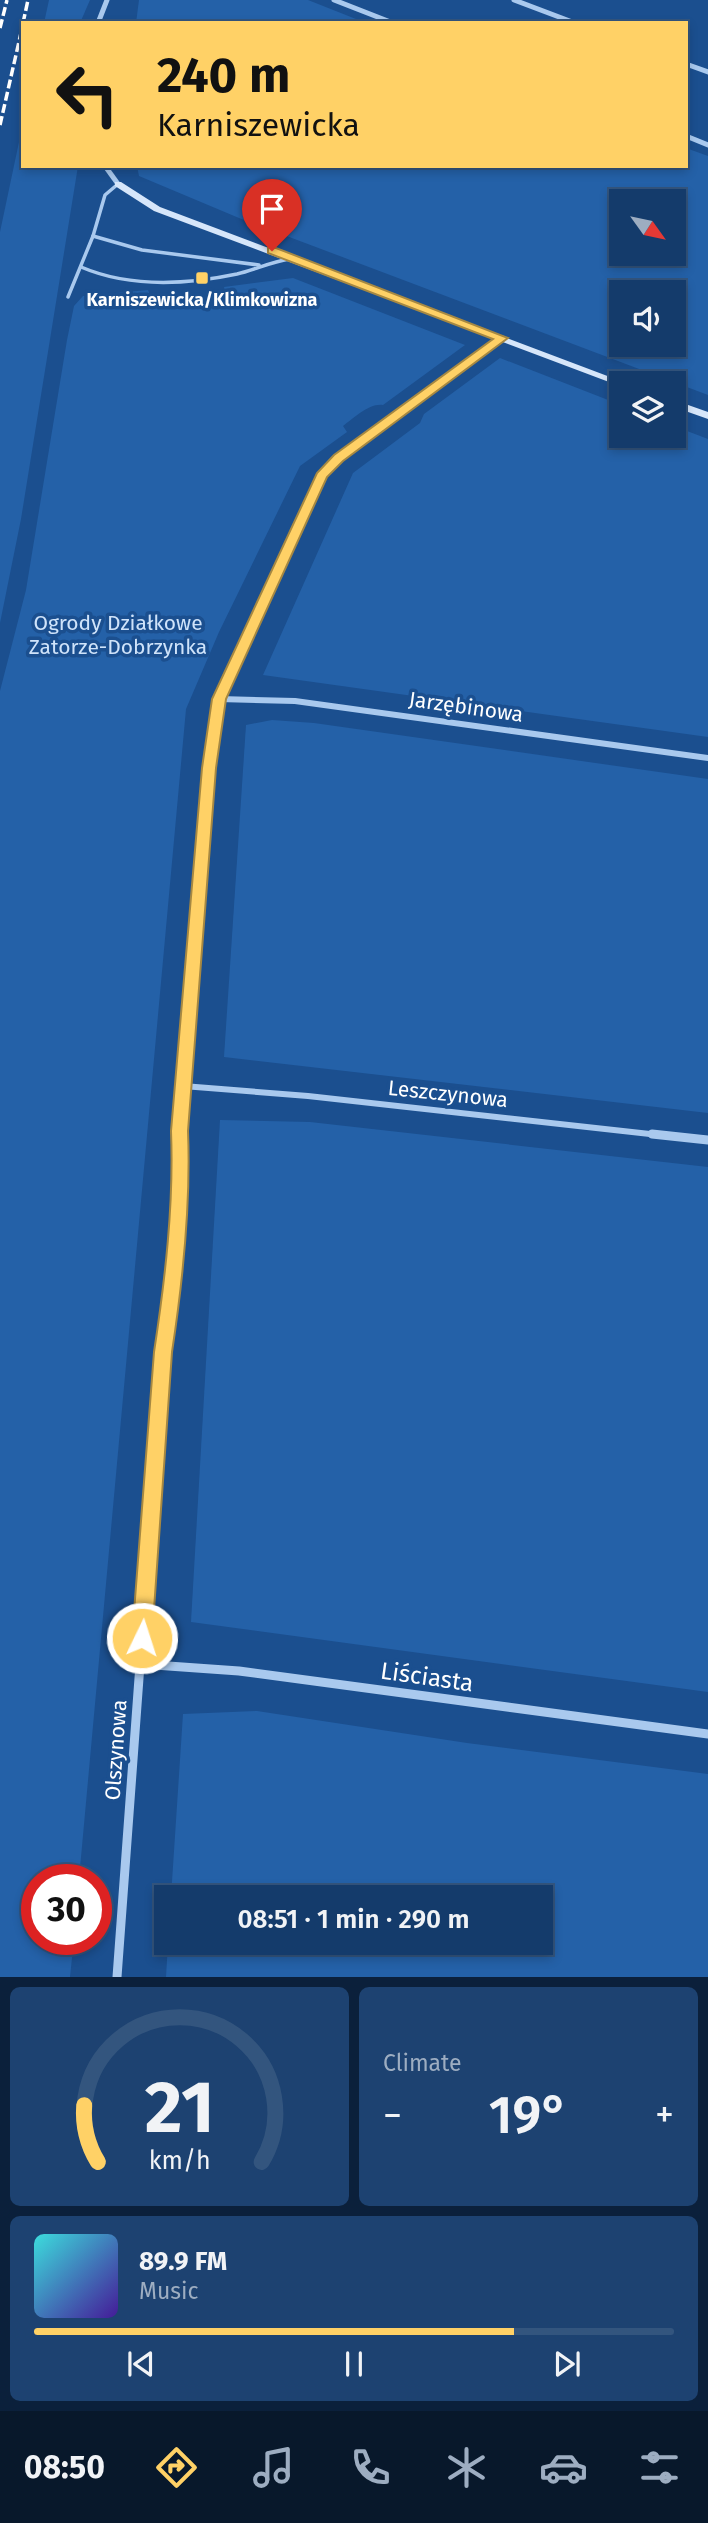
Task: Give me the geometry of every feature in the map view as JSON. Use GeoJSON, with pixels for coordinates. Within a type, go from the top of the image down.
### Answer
{"type":"FeatureCollection","features":[{"type":"Feature","properties":{"kind":"street"},"geometry":{"type":"LineString","coordinates":[[99,21],[107,0]]}},
{"type":"Feature","properties":{"kind":"street"},"geometry":{"type":"LineString","coordinates":[[334,0],[388,21]]}},
{"type":"Feature","properties":{"kind":"street"},"geometry":{"type":"LineString","coordinates":[[514,0],[570,21]]}},
{"type":"Feature","properties":{"kind":"street"},"geometry":{"type":"LineString","coordinates":[[688,65],[708,72]]}},
{"type":"Feature","properties":{"kind":"street"},"geometry":{"type":"LineString","coordinates":[[688,137],[708,145]]}},
{"type":"Feature","properties":{"kind":"street"},"geometry":{"type":"LineString","coordinates":[[106,168],[118,184],[157,209],[609,378]]}},
{"type":"Feature","properties":{"kind":"street","name":"Olszynowa"},"geometry":{"type":"LineString","coordinates":[[117,1977],[163,1352],[170,1308],[179,1192],[183,1086],[211,742],[219,699],[321,476],[339,458],[502,338]]}},
{"type":"Feature","properties":{"kind":"street"},"geometry":{"type":"LineString","coordinates":[[686,408],[708,416]]}},
{"type":"Feature","properties":{"kind":"street","name":"Jarzębinowa"},"geometry":{"type":"LineString","coordinates":[[219,699],[295,701],[708,758]]}},
{"type":"Feature","properties":{"kind":"street","name":"Leszczynowa"},"geometry":{"type":"LineString","coordinates":[[183,1086],[308,1096],[708,1140]]}},
{"type":"Feature","properties":{"kind":"street","name":"Liściasta"},"geometry":{"type":"LineString","coordinates":[[140,1664],[239,1671],[708,1734]]}},
{"type":"Feature","properties":{"kind":"lane"},"geometry":{"type":"LineString","coordinates":[[68,297],[93,236],[105,195],[118,184]]}},
{"type":"Feature","properties":{"kind":"lane"},"geometry":{"type":"LineString","coordinates":[[93,236],[142,250],[260,265]]}},
{"type":"Feature","properties":{"kind":"lane"},"geometry":{"type":"LineString","coordinates":[[81,267],[118,282],[150,283],[238,274],[260,265],[295,259]]}},
{"type":"Feature","properties":{"kind":"green space"},"geometry":{"type":"Polygon","coordinates":[[[49,0],[90,0],[81,21],[44,21],[49,0]]]}},
{"type":"Feature","properties":{"kind":"green space"},"geometry":{"type":"Polygon","coordinates":[[[139,0],[308,0],[361,21],[136,21],[139,0]]]}},
{"type":"Feature","properties":{"kind":"green space"},"geometry":{"type":"Polygon","coordinates":[[[21,132],[21,168],[78,168],[21,519],[0,623],[0,232],[21,132]]]}},
{"type":"Feature","properties":{"kind":"green space"},"geometry":{"type":"Polygon","coordinates":[[[688,149],[708,156],[708,395],[686,387],[686,371],[644,371],[239,218],[139,176],[137,168],[688,168],[688,149]]]}},
{"type":"Feature","properties":{"kind":"green space","name":"Ogrody Działkowe Zatorze-Dobrzynka"},"geometry":{"type":"Polygon","coordinates":[[[293,278],[465,345],[383,405],[372,406],[357,415],[343,426],[347,432],[300,466],[219,632],[186,709],[80,1864],[21,1864],[21,1955],[72,1955],[70,1977],[0,1977],[0,691],[26,590],[74,306],[83,296],[148,290],[153,302],[226,295],[224,287],[293,278]]]}},
{"type":"Feature","properties":{"kind":"green space"},"geometry":{"type":"Polygon","coordinates":[[[500,358],[609,400],[609,448],[686,448],[686,431],[708,439],[708,737],[263,675],[353,473],[420,423],[424,414],[500,358]]]}},
{"type":"Feature","properties":{"kind":"green space"},"geometry":{"type":"Polygon","coordinates":[[[272,720],[314,723],[708,779],[708,1113],[224,1057],[246,725],[272,720]]]}},
{"type":"Feature","properties":{"kind":"green space"},"geometry":{"type":"Polygon","coordinates":[[[220,1120],[310,1122],[708,1167],[708,1692],[191,1622],[220,1120]]]}},
{"type":"Feature","properties":{"kind":"green space"},"geometry":{"type":"Polygon","coordinates":[[[257,1711],[467,1743],[708,1774],[708,1977],[166,1977],[167,1955],[553,1955],[553,1885],[172,1885],[183,1714],[257,1711]]]}},
{"type":"Feature","properties":{"kind":"railway"},"geometry":{"type":"LineString","coordinates":[[0,28],[7,0]]}},
{"type":"Feature","properties":{"kind":"railway"},"geometry":{"type":"LineString","coordinates":[[23,21],[28,0]]}},
{"type":"Feature","properties":{"kind":"railway"},"geometry":{"type":"LineString","coordinates":[[0,125],[21,33]]}},
{"type":"Feature","properties":{"kind":"place","name":"Karniszewicka/Klimkowizna"},"geometry":{"type":"Point","coordinates":[202,278]}},
{"type":"Feature","properties":{"kind":"route"},"geometry":{"type":"LineString","coordinates":[[142,1638],[163,1352],[170,1308],[181,1166],[179,1131],[211,742],[219,699],[321,476],[339,458],[502,338],[272,251]]}}]}
